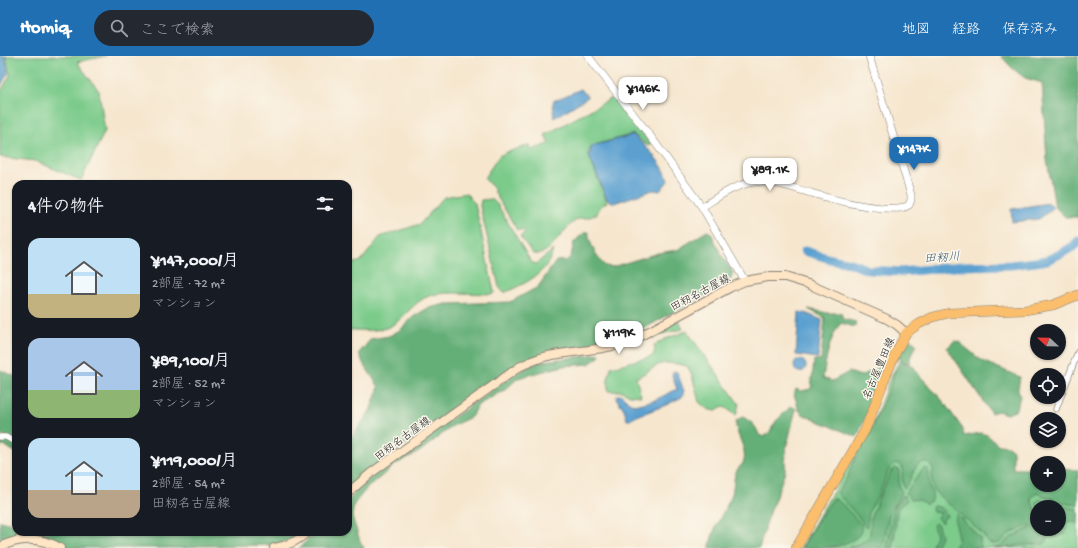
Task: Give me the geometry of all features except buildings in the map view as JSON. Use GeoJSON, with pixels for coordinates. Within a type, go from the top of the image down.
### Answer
{"type":"FeatureCollection","features":[{"type":"Feature","properties":{"kind":"main road","name":"田籾名古屋線"},"geometry":{"type":"LineString","coordinates":[[352,490],[371,473],[519,367],[547,356],[605,349],[633,340],[731,287],[745,281],[768,277],[785,278],[808,284],[887,319],[906,333]]}},
{"type":"Feature","properties":{"kind":"main road","name":"名古屋豊田線"},"geometry":{"type":"LineString","coordinates":[[796,548],[865,430],[896,352],[906,333],[933,317],[949,313],[1025,310],[1053,305],[1078,295]]}},
{"type":"Feature","properties":{"kind":"main road"},"geometry":{"type":"LineString","coordinates":[[274,548],[283,547],[294,543],[303,536]]}},
{"type":"Feature","properties":{"kind":"main road"},"geometry":{"type":"LineString","coordinates":[[0,547],[14,541],[24,539],[37,540],[60,548]]}},
{"type":"Feature","properties":{"kind":"street"},"geometry":{"type":"LineString","coordinates":[[588,56],[654,141],[702,207],[745,281]]}},
{"type":"Feature","properties":{"kind":"street"},"geometry":{"type":"LineString","coordinates":[[702,207],[731,189],[755,182],[777,184],[839,201],[864,206],[901,208],[910,205],[910,195],[869,56]]}},
{"type":"Feature","properties":{"kind":"street"},"geometry":{"type":"LineString","coordinates":[[1056,409],[1078,352]]}},
{"type":"Feature","properties":{"kind":"street"},"geometry":{"type":"LineString","coordinates":[[0,437],[6,437],[12,441]]}},
{"type":"Feature","properties":{"kind":"green space"},"geometry":{"type":"Polygon","coordinates":[[[6,56],[106,56],[77,62],[99,91],[105,131],[81,180],[35,161],[0,157],[0,93],[10,75],[6,56]]]}},
{"type":"Feature","properties":{"kind":"green space"},"geometry":{"type":"Polygon","coordinates":[[[1001,56],[1078,56],[1078,217],[1065,217],[1055,207],[1047,160],[1042,83],[1025,78],[1012,68],[1001,56]]]}},
{"type":"Feature","properties":{"kind":"green space"},"geometry":{"type":"Polygon","coordinates":[[[614,97],[651,144],[648,146],[633,134],[591,146],[588,154],[607,202],[600,207],[597,214],[588,218],[581,218],[573,222],[546,251],[539,254],[533,254],[520,236],[525,233],[523,230],[517,230],[494,189],[484,178],[499,156],[530,145],[531,150],[549,144],[545,135],[614,97]]]}},
{"type":"Feature","properties":{"kind":"green space"},"geometry":{"type":"Polygon","coordinates":[[[466,193],[475,204],[494,292],[493,294],[435,294],[418,302],[396,323],[387,328],[352,330],[352,264],[361,261],[380,237],[420,224],[444,197],[466,193]]]}},
{"type":"Feature","properties":{"kind":"green space"},"geometry":{"type":"Polygon","coordinates":[[[492,199],[497,204],[531,262],[536,264],[553,250],[546,266],[541,272],[527,282],[504,293],[499,287],[480,206],[481,200],[492,199]]]}},
{"type":"Feature","properties":{"kind":"green space"},"geometry":{"type":"Polygon","coordinates":[[[707,231],[711,233],[722,256],[733,273],[730,281],[634,334],[618,341],[548,352],[470,398],[352,484],[352,436],[370,411],[379,387],[363,363],[359,353],[371,339],[389,336],[400,330],[413,317],[428,308],[446,304],[510,302],[538,287],[556,261],[566,261],[571,256],[574,242],[585,232],[589,232],[590,240],[597,256],[606,266],[612,267],[658,253],[677,250],[707,231]]]}},
{"type":"Feature","properties":{"kind":"green space"},"geometry":{"type":"Polygon","coordinates":[[[808,309],[827,313],[841,313],[843,319],[856,322],[855,327],[841,323],[837,329],[831,342],[825,363],[823,378],[832,381],[849,372],[861,376],[880,367],[885,371],[857,437],[808,417],[801,413],[798,408],[794,395],[796,389],[801,391],[811,389],[814,360],[821,360],[825,318],[808,309]]]}},
{"type":"Feature","properties":{"kind":"green space"},"geometry":{"type":"Polygon","coordinates":[[[678,320],[683,329],[666,333],[652,339],[655,336],[655,331],[678,320]]]}},
{"type":"Feature","properties":{"kind":"green space"},"geometry":{"type":"Polygon","coordinates":[[[687,331],[739,404],[736,415],[723,406],[715,411],[707,409],[699,402],[692,375],[687,366],[667,363],[659,365],[636,378],[641,396],[630,395],[622,391],[608,391],[608,379],[611,367],[653,356],[655,349],[654,345],[665,339],[687,331]]]}},
{"type":"Feature","properties":{"kind":"green space"},"geometry":{"type":"Polygon","coordinates":[[[911,340],[917,345],[910,357],[910,363],[899,360],[898,357],[911,340]]]}},
{"type":"Feature","properties":{"kind":"green space"},"geometry":{"type":"Polygon","coordinates":[[[954,341],[959,342],[982,361],[1020,377],[1018,389],[1020,396],[1015,411],[1006,414],[998,411],[991,413],[947,348],[954,341]]]}},
{"type":"Feature","properties":{"kind":"green space"},"geometry":{"type":"Polygon","coordinates":[[[600,354],[599,357],[589,364],[563,366],[518,378],[505,390],[478,405],[471,417],[454,425],[419,452],[396,464],[367,488],[354,504],[352,516],[352,496],[361,486],[384,467],[512,376],[532,365],[544,361],[600,354]]]}},
{"type":"Feature","properties":{"kind":"green space"},"geometry":{"type":"Polygon","coordinates":[[[899,361],[913,366],[919,375],[942,400],[962,428],[958,461],[1030,490],[1030,492],[1034,492],[1054,500],[1030,500],[1030,536],[1066,536],[1066,503],[1078,505],[1078,548],[800,548],[872,426],[890,378],[899,361]]]}},
{"type":"Feature","properties":{"kind":"green space"},"geometry":{"type":"Polygon","coordinates":[[[902,362],[913,366],[919,375],[942,400],[962,428],[964,436],[981,433],[987,435],[999,445],[1008,446],[1013,450],[1013,469],[1030,469],[1030,492],[1066,492],[1066,469],[1078,470],[1078,505],[1066,503],[1066,500],[1055,500],[1037,493],[1030,500],[1030,526],[1013,532],[999,543],[991,544],[984,535],[935,492],[932,483],[933,469],[928,462],[923,462],[916,467],[904,488],[902,466],[897,463],[894,464],[888,471],[878,496],[869,511],[867,527],[865,527],[861,520],[837,493],[848,476],[859,451],[871,433],[894,373],[902,362]]]}},
{"type":"Feature","properties":{"kind":"green space"},"geometry":{"type":"Polygon","coordinates":[[[0,370],[12,375],[12,440],[0,435],[0,370]]]}},
{"type":"Feature","properties":{"kind":"green space"},"geometry":{"type":"Polygon","coordinates":[[[791,406],[796,409],[786,449],[785,472],[759,548],[710,548],[712,536],[732,494],[736,473],[743,463],[744,452],[737,431],[736,421],[742,417],[748,420],[755,426],[759,435],[764,437],[769,433],[776,421],[791,406]]]}},
{"type":"Feature","properties":{"kind":"green space"},"geometry":{"type":"Polygon","coordinates":[[[0,439],[8,440],[12,442],[12,450],[4,445],[0,446],[0,439]]]}},
{"type":"Feature","properties":{"kind":"green space"},"geometry":{"type":"Polygon","coordinates":[[[895,468],[899,470],[899,487],[902,492],[889,515],[883,548],[847,548],[863,542],[870,536],[871,516],[891,471],[895,468]]]}},
{"type":"Feature","properties":{"kind":"green space"},"geometry":{"type":"Polygon","coordinates":[[[924,468],[928,469],[929,471],[929,485],[932,495],[932,500],[926,504],[919,500],[911,499],[905,493],[924,468]]]}},
{"type":"Feature","properties":{"kind":"green space"},"geometry":{"type":"Polygon","coordinates":[[[903,495],[907,500],[898,508],[893,548],[887,548],[894,508],[903,495]]]}},
{"type":"Feature","properties":{"kind":"green space"},"geometry":{"type":"Polygon","coordinates":[[[834,498],[841,503],[861,524],[861,532],[852,540],[839,545],[802,548],[823,512],[834,498]]]}},
{"type":"Feature","properties":{"kind":"green space"},"geometry":{"type":"Polygon","coordinates":[[[932,507],[942,508],[947,516],[944,518],[943,522],[940,522],[937,517],[941,513],[933,512],[932,507]]]}},
{"type":"Feature","properties":{"kind":"green space"},"geometry":{"type":"Polygon","coordinates":[[[1066,507],[1078,509],[1078,526],[1075,522],[1068,521],[1066,531],[1066,507]]]}},
{"type":"Feature","properties":{"kind":"green space"},"geometry":{"type":"Polygon","coordinates":[[[957,514],[980,538],[981,548],[953,548],[958,541],[955,524],[957,514]]]}},
{"type":"Feature","properties":{"kind":"green space"},"geometry":{"type":"Polygon","coordinates":[[[352,516],[360,541],[364,548],[299,548],[312,536],[352,536],[352,516]]]}},
{"type":"Feature","properties":{"kind":"green space"},"geometry":{"type":"Polygon","coordinates":[[[0,521],[12,524],[13,536],[0,541],[0,521]]]}},
{"type":"Feature","properties":{"kind":"green space"},"geometry":{"type":"Polygon","coordinates":[[[935,523],[938,525],[941,536],[937,545],[934,548],[931,548],[936,535],[933,525],[935,523]]]}},
{"type":"Feature","properties":{"kind":"green space"},"geometry":{"type":"Polygon","coordinates":[[[1030,528],[1030,536],[1060,536],[1048,537],[1044,544],[1020,545],[998,548],[1013,536],[1030,528]]]}},
{"type":"Feature","properties":{"kind":"green space"},"geometry":{"type":"Polygon","coordinates":[[[46,536],[296,536],[276,545],[198,546],[186,548],[70,548],[46,536]]]}},
{"type":"Feature","properties":{"kind":"water"},"geometry":{"type":"Polygon","coordinates":[[[0,56],[5,56],[8,73],[0,87],[0,56]]]}},
{"type":"Feature","properties":{"kind":"water"},"geometry":{"type":"Polygon","coordinates":[[[581,89],[588,97],[554,118],[553,101],[581,89]]]}},
{"type":"Feature","properties":{"kind":"water"},"geometry":{"type":"Polygon","coordinates":[[[633,135],[659,162],[668,181],[660,191],[653,190],[614,203],[607,199],[589,156],[592,146],[633,135]]]}},
{"type":"Feature","properties":{"kind":"water"},"geometry":{"type":"Polygon","coordinates":[[[1049,203],[1053,208],[1039,219],[1012,222],[1011,209],[1049,203]]]}},
{"type":"Feature","properties":{"kind":"water"},"geometry":{"type":"Polygon","coordinates":[[[799,312],[822,320],[818,358],[796,355],[799,312]]]}},
{"type":"Feature","properties":{"kind":"water"},"geometry":{"type":"Polygon","coordinates":[[[800,360],[804,362],[806,366],[804,370],[800,372],[796,370],[794,366],[796,362],[800,360]]]}},
{"type":"Feature","properties":{"kind":"water"},"geometry":{"type":"Polygon","coordinates":[[[673,372],[677,372],[684,391],[682,397],[666,405],[627,420],[624,409],[616,398],[617,395],[622,395],[629,402],[635,405],[655,400],[677,389],[672,376],[673,372]]]}},
{"type":"Feature","properties":{"kind":"waterway","name":"田籾川"},"geometry":{"type":"LineString","coordinates":[[805,251],[830,259],[850,263],[868,270],[901,272],[963,266],[1011,265],[1047,260],[1074,246],[1078,241]]}}]}
